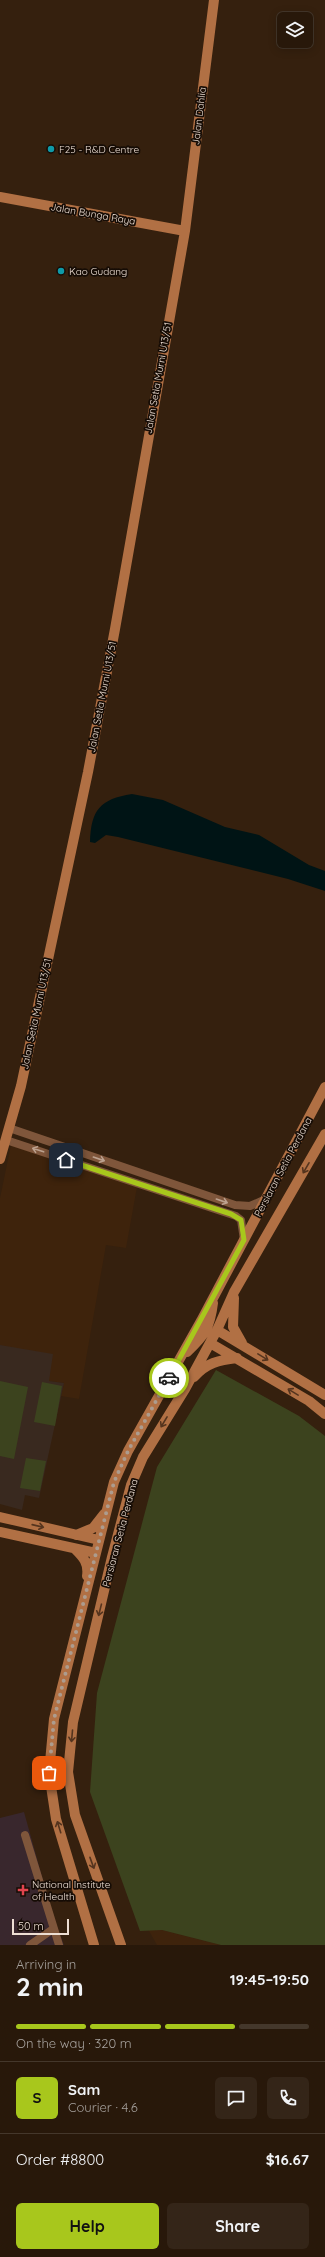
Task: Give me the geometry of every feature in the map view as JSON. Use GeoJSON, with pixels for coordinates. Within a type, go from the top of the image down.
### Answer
{"type":"FeatureCollection","features":[{"type":"Feature","properties":{"kind":"main road","name":"Jalan Dahlia"},"geometry":{"type":"LineString","coordinates":[[185,231],[214,0]]}},
{"type":"Feature","properties":{"kind":"main road","name":"Jalan Bunga Raya"},"geometry":{"type":"LineString","coordinates":[[0,197],[185,231]]}},
{"type":"Feature","properties":{"kind":"main road","name":"Jalan Setia Murni U13/51"},"geometry":{"type":"LineString","coordinates":[[0,1159],[21,1086],[89,764],[115,629],[185,231]]}},
{"type":"Feature","properties":{"kind":"main road","name":"Persiaran Setia Perdana"},"geometry":{"type":"LineString","coordinates":[[94,1945],[56,1820],[49,1773],[54,1719],[114,1482],[128,1451],[180,1359],[325,1087]]}},
{"type":"Feature","properties":{"kind":"main road","name":"Persiaran Setia Perdana"},"geometry":{"type":"LineString","coordinates":[[121,1945],[75,1815],[68,1772],[73,1722],[121,1523],[131,1485],[143,1457],[185,1389],[210,1343],[212,1331],[325,1134]]}},
{"type":"Feature","properties":{"kind":"main road"},"geometry":{"type":"LineString","coordinates":[[234,1292],[233,1327],[235,1335],[243,1345]]}},
{"type":"Feature","properties":{"kind":"main road"},"geometry":{"type":"LineString","coordinates":[[212,1331],[211,1321],[213,1298]]}},
{"type":"Feature","properties":{"kind":"main road"},"geometry":{"type":"LineString","coordinates":[[212,1331],[243,1345],[325,1395]]}},
{"type":"Feature","properties":{"kind":"main road"},"geometry":{"type":"LineString","coordinates":[[180,1359],[212,1331]]}},
{"type":"Feature","properties":{"kind":"main road"},"geometry":{"type":"LineString","coordinates":[[210,1343],[309,1401],[325,1414]]}},
{"type":"Feature","properties":{"kind":"main road"},"geometry":{"type":"LineString","coordinates":[[185,1389],[200,1370],[209,1364],[215,1361],[237,1358]]}},
{"type":"Feature","properties":{"kind":"main road"},"geometry":{"type":"LineString","coordinates":[[76,1535],[93,1528],[107,1510]]}},
{"type":"Feature","properties":{"kind":"main road"},"geometry":{"type":"LineString","coordinates":[[0,1517],[99,1540],[106,1548],[108,1556],[106,1569],[108,1577]]}},
{"type":"Feature","properties":{"kind":"main road"},"geometry":{"type":"LineString","coordinates":[[0,1532],[96,1553],[111,1544],[121,1523]]}},
{"type":"Feature","properties":{"kind":"main road"},"geometry":{"type":"LineString","coordinates":[[74,1548],[84,1558],[87,1565],[87,1592]]}},
{"type":"Feature","properties":{"kind":"street"},"geometry":{"type":"LineString","coordinates":[[9,1128],[235,1205],[250,1206],[266,1199]]}},
{"type":"Feature","properties":{"kind":"street"},"geometry":{"type":"LineString","coordinates":[[6,1140],[236,1216],[241,1220],[244,1240]]}},
{"type":"Feature","properties":{"kind":"street"},"geometry":{"type":"LineString","coordinates":[[25,1835],[59,1945]]}},
{"type":"Feature","properties":{"kind":"street"},"geometry":{"type":"LineString","coordinates":[[30,1945],[53,1929]]}},
{"type":"Feature","properties":{"kind":"shaded area"},"geometry":{"type":"Polygon","coordinates":[[[132,794],[163,800],[225,827],[259,835],[309,865],[325,871],[325,891],[288,879],[118,837],[106,835],[95,843],[90,842],[92,822],[99,808],[112,799],[132,794]]]}},
{"type":"Feature","properties":{"kind":"shaded area"},"geometry":{"type":"Polygon","coordinates":[[[11,1145],[137,1187],[126,1248],[106,1245],[79,1399],[61,1396],[64,1383],[49,1381],[0,1345],[0,1198],[11,1145]]]}},
{"type":"Feature","properties":{"kind":"shaded area"},"geometry":{"type":"Polygon","coordinates":[[[0,1345],[53,1354],[49,1381],[64,1383],[39,1498],[25,1495],[22,1510],[0,1504],[0,1345]]]}},
{"type":"Feature","properties":{"kind":"shaded area","name":"National Institute of Health"},"geometry":{"type":"Polygon","coordinates":[[[24,1812],[53,1916],[64,1945],[0,1945],[0,1818],[24,1812]]]}},
{"type":"Feature","properties":{"kind":"shaded area"},"geometry":{"type":"Polygon","coordinates":[[[148,1929],[162,1930],[221,1945],[157,1945],[148,1929]]]}},
{"type":"Feature","properties":{"kind":"green space"},"geometry":{"type":"Polygon","coordinates":[[[216,1370],[299,1416],[325,1436],[325,1945],[221,1945],[162,1930],[140,1931],[90,1792],[97,1693],[157,1467],[216,1370]]]}},
{"type":"Feature","properties":{"kind":"green space"},"geometry":{"type":"Polygon","coordinates":[[[0,1381],[28,1387],[14,1459],[0,1456],[0,1381]]]}},
{"type":"Feature","properties":{"kind":"green space"},"geometry":{"type":"Polygon","coordinates":[[[42,1382],[62,1386],[55,1426],[34,1422],[42,1382]]]}},
{"type":"Feature","properties":{"kind":"green space"},"geometry":{"type":"Polygon","coordinates":[[[26,1458],[46,1461],[40,1491],[20,1488],[26,1458]]]}},
{"type":"Feature","properties":{"kind":"way so far"},"geometry":{"type":"LineString","coordinates":[[49,1773],[54,1719],[114,1482],[128,1451],[169,1378]]}},
{"type":"Feature","properties":{"kind":"place","name":"F25 - R&D Centre"},"geometry":{"type":"Point","coordinates":[51,149]}},
{"type":"Feature","properties":{"kind":"place","name":"Kao Gudang"},"geometry":{"type":"Point","coordinates":[61,271]}},
{"type":"Feature","properties":{"kind":"place","name":"National Institute of Health"},"geometry":{"type":"Point","coordinates":[23,1890]}},
{"type":"Feature","properties":{"kind":"route"},"geometry":{"type":"LineString","coordinates":[[66,1160],[231,1214],[241,1220],[244,1240],[169,1378]]}}]}
